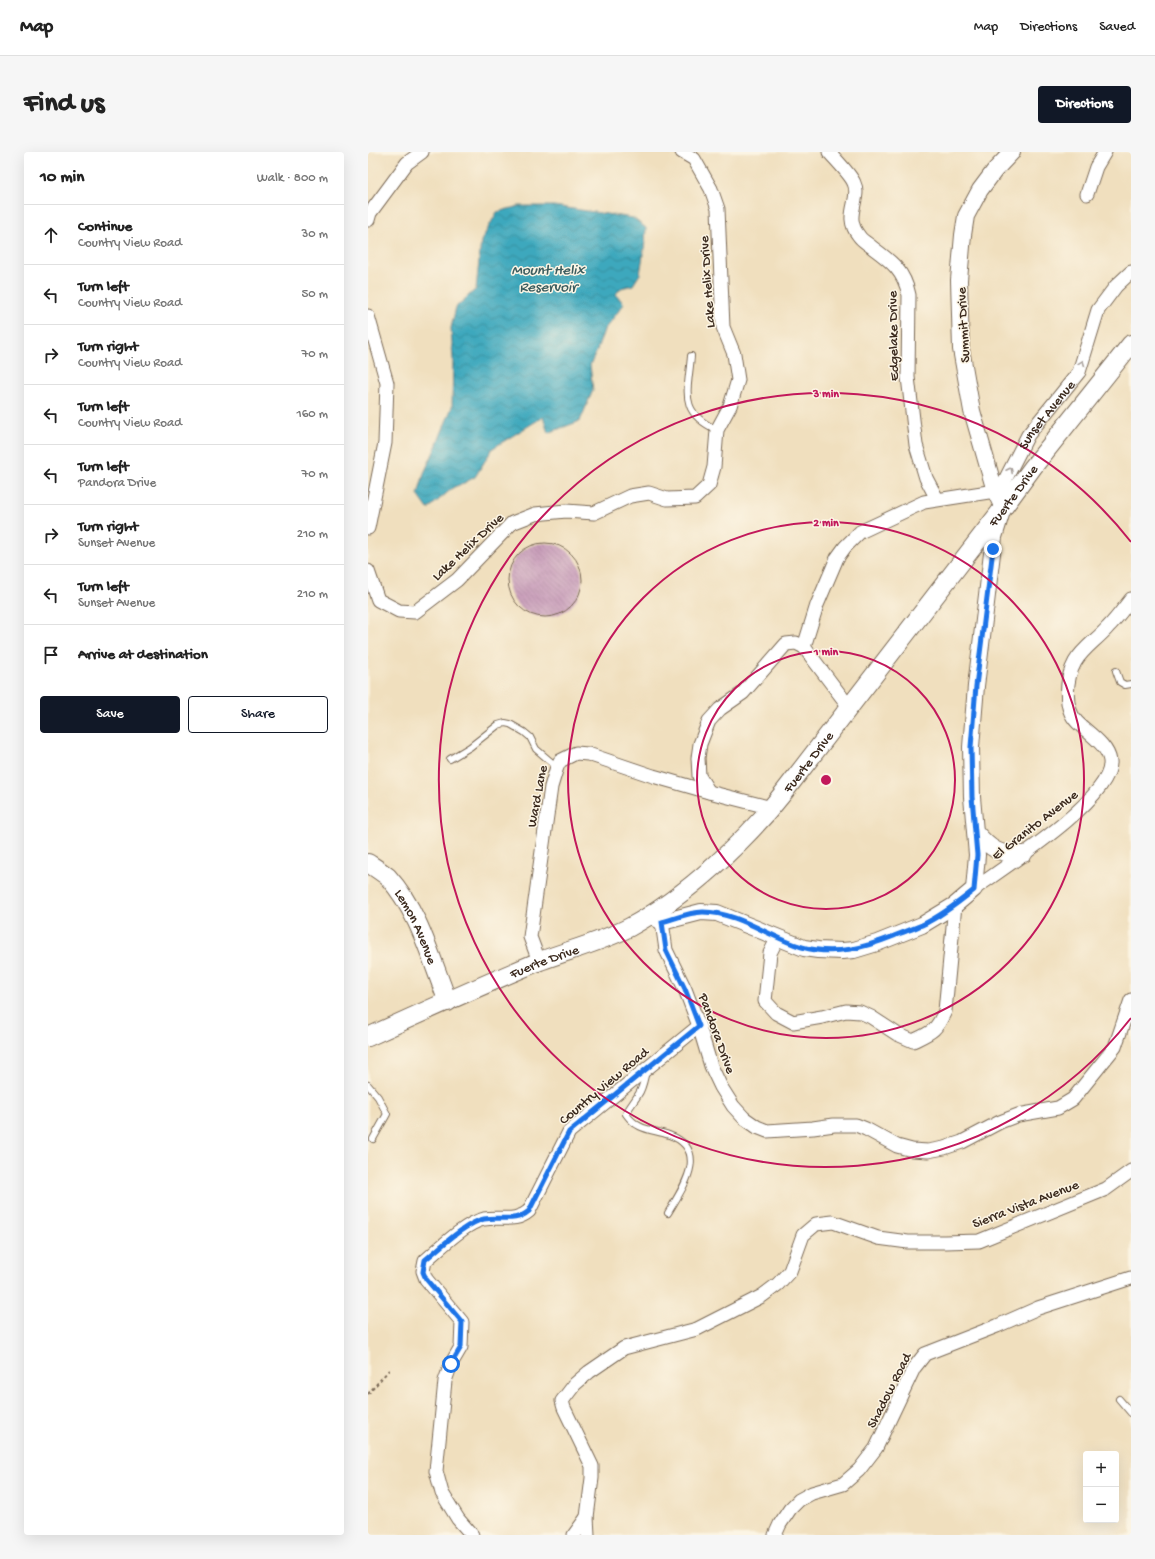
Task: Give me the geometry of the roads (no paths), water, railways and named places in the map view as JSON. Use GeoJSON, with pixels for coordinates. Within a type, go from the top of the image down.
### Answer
{"type":"FeatureCollection","features":[{"type":"Feature","properties":{"kind":"main road","name":"Fuerte Drive"},"geometry":{"type":"LineString","coordinates":[[368,1036],[539,962],[656,918],[751,830],[772,808],[1003,508],[1033,466],[1131,344]]}},
{"type":"Feature","properties":{"kind":"main road","name":"Lemon Avenue"},"geometry":{"type":"LineString","coordinates":[[368,862],[386,876],[406,901],[420,929],[448,1002]]}},
{"type":"Feature","properties":{"kind":"street"},"geometry":{"type":"LineString","coordinates":[[368,220],[370,214],[407,163],[422,152]]}},
{"type":"Feature","properties":{"kind":"street","name":"Lake Helix Drive"},"geometry":{"type":"LineString","coordinates":[[368,571],[378,600],[399,611],[415,612],[457,580],[512,523],[535,514],[566,511],[594,513],[630,496],[649,493],[666,499],[695,498],[709,485],[714,467],[718,430],[730,406],[738,380],[734,354],[723,327],[718,209],[711,189],[694,159],[682,152]]}},
{"type":"Feature","properties":{"kind":"street","name":"Edgelake Drive"},"geometry":{"type":"LineString","coordinates":[[829,152],[854,183],[856,192],[851,214],[859,236],[897,267],[906,284],[909,295],[908,377],[916,445],[926,478],[937,499]]}},
{"type":"Feature","properties":{"kind":"street","name":"Summit Drive"},"geometry":{"type":"LineString","coordinates":[[1003,508],[995,491],[972,411],[961,349],[959,280],[966,216],[980,190],[995,170],[1012,152]]}},
{"type":"Feature","properties":{"kind":"street"},"geometry":{"type":"LineString","coordinates":[[1087,194],[1096,167],[1105,152]]}},
{"type":"Feature","properties":{"kind":"street","name":"Sunset Avenue"},"geometry":{"type":"LineString","coordinates":[[974,890],[977,862],[972,797],[971,747],[994,537],[1003,508],[1004,482],[1028,435],[1079,372],[1098,310],[1116,286],[1131,272]]}},
{"type":"Feature","properties":{"kind":"street"},"geometry":{"type":"LineString","coordinates":[[368,316],[387,383],[385,443],[368,528]]}},
{"type":"Feature","properties":{"kind":"street"},"geometry":{"type":"LineString","coordinates":[[804,647],[817,605],[837,558],[844,547],[860,532],[924,502],[995,491]]}},
{"type":"Feature","properties":{"kind":"street","name":"El Granito Avenue"},"geometry":{"type":"LineString","coordinates":[[974,890],[1024,854],[1079,811],[1093,797],[1104,782],[1110,762],[1107,754],[1100,744],[1074,719],[1068,700],[1068,690],[1072,668],[1076,660],[1108,628],[1131,599]]}},
{"type":"Feature","properties":{"kind":"street"},"geometry":{"type":"LineString","coordinates":[[709,792],[699,776],[698,758],[700,744],[709,721],[720,709],[743,693],[786,644],[796,643],[804,647],[850,708]]}},
{"type":"Feature","properties":{"kind":"street","name":"Ward Lane"},"geometry":{"type":"LineString","coordinates":[[539,962],[530,938],[551,787],[556,767],[560,761],[576,753],[588,754],[653,776],[772,808]]}},
{"type":"Feature","properties":{"kind":"street"},"geometry":{"type":"LineString","coordinates":[[975,831],[985,843],[998,852],[1024,854]]}},
{"type":"Feature","properties":{"kind":"street"},"geometry":{"type":"LineString","coordinates":[[656,918],[701,912],[717,913],[790,943],[818,950],[854,950],[877,943],[922,925],[955,905],[974,890]]}},
{"type":"Feature","properties":{"kind":"street"},"geometry":{"type":"LineString","coordinates":[[778,937],[770,953],[765,1001],[776,1013],[793,1022],[846,1011],[860,1012],[871,1017],[897,1034],[913,1041],[933,1031],[940,1023],[945,1012],[955,905]]}},
{"type":"Feature","properties":{"kind":"street","name":"Pandora Drive"},"geometry":{"type":"LineString","coordinates":[[656,918],[666,950],[685,989],[699,1026],[711,1066],[733,1106],[744,1118],[757,1127],[767,1131],[834,1125],[856,1125],[897,1146],[912,1150],[928,1151],[962,1142],[1000,1122],[1018,1115],[1058,1108],[1073,1099],[1114,1047],[1131,1000]]}},
{"type":"Feature","properties":{"kind":"street","name":"Country View Road"},"geometry":{"type":"LineString","coordinates":[[472,1535],[458,1519],[442,1493],[436,1471],[445,1381],[451,1364],[461,1347],[462,1322],[426,1279],[423,1272],[425,1260],[470,1225],[484,1220],[522,1216],[529,1211],[569,1132],[699,1026]]}},
{"type":"Feature","properties":{"kind":"street","name":"Sierra Vista Avenue"},"geometry":{"type":"LineString","coordinates":[[588,1535],[587,1517],[592,1466],[562,1401],[575,1384],[589,1372],[624,1348],[698,1329],[762,1296],[778,1284],[790,1270],[803,1235],[816,1224],[833,1222],[878,1238],[908,1242],[979,1241],[1106,1189],[1131,1171]]}},
{"type":"Feature","properties":{"kind":"street","name":"Shadow Road"},"geometry":{"type":"LineString","coordinates":[[775,1535],[790,1509],[799,1500],[812,1493],[843,1484],[859,1470],[876,1448],[914,1368],[925,1354],[997,1326],[1038,1308],[1131,1278]]}},
{"type":"Feature","properties":{"kind":"street"},"geometry":{"type":"LineString","coordinates":[[574,1535],[587,1517]]}},
{"type":"Feature","properties":{"kind":"lane"},"geometry":{"type":"LineString","coordinates":[[691,356],[688,393],[691,408],[698,419],[718,430]]}},
{"type":"Feature","properties":{"kind":"lane"},"geometry":{"type":"LineString","coordinates":[[1116,671],[1120,682],[1131,684]]}},
{"type":"Feature","properties":{"kind":"lane"},"geometry":{"type":"LineString","coordinates":[[450,759],[470,747],[498,725],[505,723],[524,732],[530,737],[536,749],[556,767]]}},
{"type":"Feature","properties":{"kind":"lane"},"geometry":{"type":"LineString","coordinates":[[647,1069],[638,1095],[629,1107],[626,1114],[630,1121],[639,1128],[670,1135],[679,1140],[686,1147],[691,1157],[691,1165],[687,1182],[668,1213]]}},
{"type":"Feature","properties":{"kind":"lane"},"geometry":{"type":"LineString","coordinates":[[368,1084],[378,1097],[387,1114],[373,1139]]}},
{"type":"Feature","properties":{"kind":"lane"},"geometry":{"type":"LineString","coordinates":[[1119,1399],[1131,1413]]}},
{"type":"Feature","properties":{"kind":"water","name":"Mount Helix Reservoir"},"geometry":{"type":"Polygon","coordinates":[[[519,206],[554,206],[633,218],[646,228],[640,274],[633,285],[621,288],[616,294],[624,304],[604,330],[590,365],[593,390],[580,421],[548,433],[543,417],[493,448],[475,477],[454,487],[428,509],[418,495],[424,473],[452,407],[453,360],[451,328],[456,307],[476,289],[481,241],[497,212],[519,206]]]}}]}
